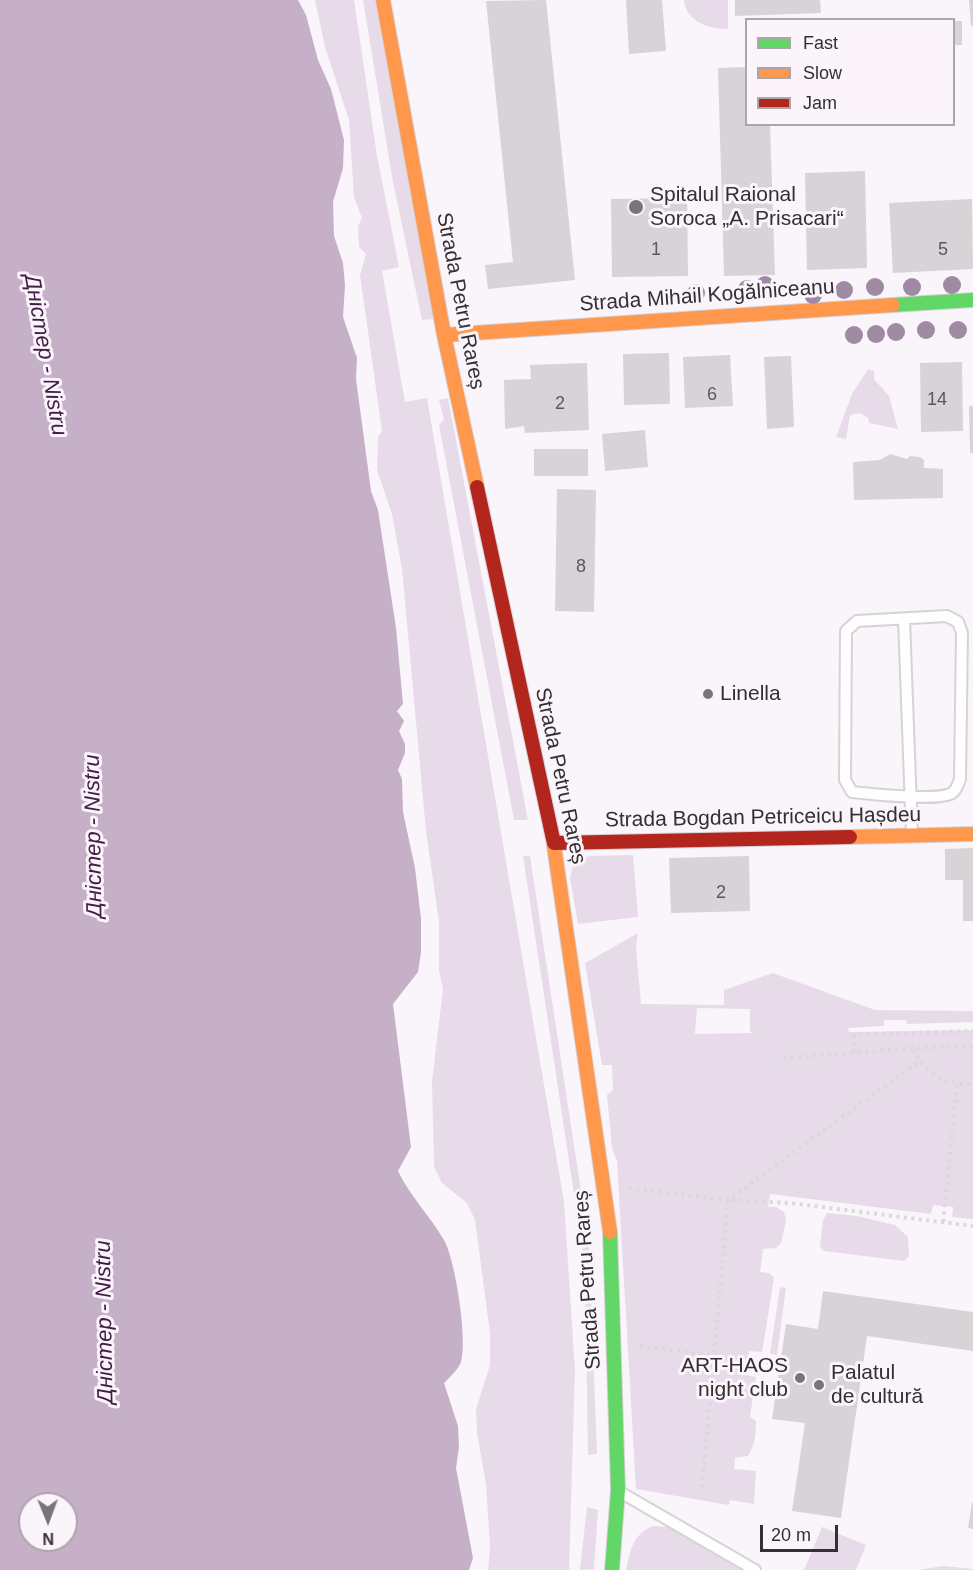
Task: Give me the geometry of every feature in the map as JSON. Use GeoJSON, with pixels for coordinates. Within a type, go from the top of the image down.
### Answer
{"type":"FeatureCollection","features":[{"type":"Feature","properties":{"kind":"street","name":"Strada Petru Rareș"},"geometry":{"type":"LineString","coordinates":[[383,0],[444,335],[554,843],[611,1240],[618,1490],[612,1570]]}},
{"type":"Feature","properties":{"kind":"street","name":"Strada Mihail Kogălniceanu"},"geometry":{"type":"LineString","coordinates":[[444,335],[973,300]]}},
{"type":"Feature","properties":{"kind":"street","name":"Strada Bogdan Petriceicu Hașdeu"},"geometry":{"type":"LineString","coordinates":[[554,843],[973,834]]}},
{"type":"Feature","properties":{"kind":"lane"},"geometry":{"type":"LineString","coordinates":[[947,616],[958,622],[962,633],[960,779],[955,790],[950,794],[911,796],[852,792],[847,788],[845,780],[846,631],[857,621],[904,620],[947,616]]}},
{"type":"Feature","properties":{"kind":"lane"},"geometry":{"type":"LineString","coordinates":[[904,620],[912,836]]}},
{"type":"Feature","properties":{"kind":"lane"},"geometry":{"type":"LineString","coordinates":[[618,1490],[754,1570]]}},
{"type":"Feature","properties":{"kind":"path"},"geometry":{"type":"LineString","coordinates":[[855,1052],[854,1035],[973,1031]]}},
{"type":"Feature","properties":{"kind":"path"},"geometry":{"type":"LineString","coordinates":[[783,1058],[914,1048],[973,1047]]}},
{"type":"Feature","properties":{"kind":"path"},"geometry":{"type":"LineString","coordinates":[[914,1048],[934,1075],[957,1085],[973,1084]]}},
{"type":"Feature","properties":{"kind":"path"},"geometry":{"type":"LineString","coordinates":[[702,1487],[728,1200],[921,1060]]}},
{"type":"Feature","properties":{"kind":"path"},"geometry":{"type":"LineString","coordinates":[[943,1222],[957,1085]]}},
{"type":"Feature","properties":{"kind":"path"},"geometry":{"type":"LineString","coordinates":[[603,1185],[728,1200],[790,1203],[973,1226]]}},
{"type":"Feature","properties":{"kind":"path"},"geometry":{"type":"LineString","coordinates":[[614,1342],[773,1364]]}},
{"type":"Feature","properties":{"kind":"shaded area"},"geometry":{"type":"Polygon","coordinates":[[[315,0],[354,0],[377,156],[399,267],[382,271],[405,402],[427,398],[564,1202],[575,1370],[569,1570],[488,1570],[490,1547],[486,1484],[477,1433],[476,1409],[490,1365],[490,1333],[475,1220],[467,1203],[442,1183],[434,1167],[432,1081],[443,989],[439,971],[439,922],[426,831],[402,569],[392,514],[377,470],[378,437],[382,431],[360,275],[366,254],[359,247],[358,226],[362,218],[354,197],[349,120],[325,47],[315,0]]]}},
{"type":"Feature","properties":{"kind":"shaded area"},"geometry":{"type":"Polygon","coordinates":[[[363,0],[377,0],[434,319],[422,320],[393,182],[363,0]]]}},
{"type":"Feature","properties":{"kind":"shaded area"},"geometry":{"type":"Polygon","coordinates":[[[684,0],[728,0],[728,29],[713,28],[700,23],[689,14],[684,0]]]}},
{"type":"Feature","properties":{"kind":"shaded area"},"geometry":{"type":"Polygon","coordinates":[[[868,369],[874,371],[874,379],[889,396],[898,429],[869,423],[868,418],[860,413],[850,415],[846,439],[836,437],[852,394],[868,369]]]}},
{"type":"Feature","properties":{"kind":"shaded area"},"geometry":{"type":"Polygon","coordinates":[[[448,398],[528,820],[514,820],[439,425],[444,420],[439,400],[448,398]]]}},
{"type":"Feature","properties":{"kind":"shaded area"},"geometry":{"type":"Polygon","coordinates":[[[633,855],[638,917],[578,924],[570,878],[574,860],[590,856],[633,855]]]}},
{"type":"Feature","properties":{"kind":"shaded area"},"geometry":{"type":"Polygon","coordinates":[[[523,856],[530,856],[589,1244],[597,1454],[588,1455],[585,1267],[523,856]]]}},
{"type":"Feature","properties":{"kind":"shaded area"},"geometry":{"type":"Polygon","coordinates":[[[638,933],[636,948],[641,1004],[724,1005],[724,990],[773,973],[875,1010],[973,1011],[973,1022],[907,1024],[906,1020],[884,1020],[884,1026],[848,1028],[849,1032],[973,1030],[973,1219],[952,1217],[953,1207],[933,1205],[931,1214],[770,1194],[768,1207],[776,1207],[784,1212],[786,1221],[781,1243],[776,1248],[763,1249],[760,1272],[769,1273],[774,1278],[762,1352],[749,1351],[746,1375],[756,1377],[750,1417],[756,1421],[755,1434],[748,1456],[735,1458],[734,1469],[756,1471],[754,1504],[730,1500],[729,1505],[636,1489],[617,1161],[612,1148],[607,1095],[613,1090],[612,1065],[602,1065],[585,963],[638,933]],[[697,1008],[695,1034],[753,1033],[750,1031],[750,1009],[697,1008]]]}},
{"type":"Feature","properties":{"kind":"shaded area"},"geometry":{"type":"Polygon","coordinates":[[[827,1213],[857,1216],[895,1225],[908,1237],[909,1256],[904,1261],[824,1251],[820,1247],[823,1220],[827,1213]]]}},
{"type":"Feature","properties":{"kind":"shaded area"},"geometry":{"type":"Polygon","coordinates":[[[780,1287],[786,1288],[777,1355],[770,1354],[780,1287]]]}},
{"type":"Feature","properties":{"kind":"shaded area"},"geometry":{"type":"Polygon","coordinates":[[[587,1507],[598,1510],[594,1569],[580,1570],[587,1507]]]}},
{"type":"Feature","properties":{"kind":"shaded area"},"geometry":{"type":"Polygon","coordinates":[[[653,1526],[668,1527],[741,1570],[626,1570],[631,1549],[637,1538],[653,1526]]]}},
{"type":"Feature","properties":{"kind":"shaded area"},"geometry":{"type":"Polygon","coordinates":[[[822,1527],[866,1545],[856,1570],[804,1570],[822,1527]]]}},
{"type":"Feature","properties":{"kind":"shaded area"},"geometry":{"type":"Polygon","coordinates":[[[943,1566],[973,1569],[973,1570],[919,1570],[943,1566]]]}},
{"type":"Feature","properties":{"kind":"water","name":"Дністер - Nistru"},"geometry":{"type":"Polygon","coordinates":[[[0,0],[298,0],[306,15],[318,60],[331,89],[344,140],[343,168],[333,202],[334,236],[343,263],[345,285],[343,317],[357,358],[356,379],[371,491],[378,510],[396,628],[403,704],[397,711],[404,721],[399,731],[405,744],[405,753],[398,770],[402,779],[403,812],[415,868],[421,919],[421,952],[418,972],[393,1004],[411,1147],[398,1171],[444,1240],[456,1281],[462,1319],[463,1351],[460,1365],[444,1383],[458,1426],[459,1447],[456,1468],[473,1558],[469,1570],[0,1570],[0,0]]]}},
{"type":"Feature","properties":{"kind":"building"},"geometry":{"type":"Polygon","coordinates":[[[546,0],[575,280],[488,289],[485,265],[513,262],[486,1],[546,0]]]}},
{"type":"Feature","properties":{"kind":"building"},"geometry":{"type":"Polygon","coordinates":[[[626,0],[662,0],[666,51],[629,54],[626,0]]]}},
{"type":"Feature","properties":{"kind":"building"},"geometry":{"type":"Polygon","coordinates":[[[735,0],[820,0],[821,13],[735,16],[735,0]]]}},
{"type":"Feature","properties":{"kind":"building"},"geometry":{"type":"Polygon","coordinates":[[[969,0],[973,0],[973,26],[971,26],[969,0]]]}},
{"type":"Feature","properties":{"kind":"building"},"geometry":{"type":"Polygon","coordinates":[[[955,21],[962,21],[962,45],[955,45],[955,21]]]}},
{"type":"Feature","properties":{"kind":"building"},"geometry":{"type":"Polygon","coordinates":[[[745,67],[745,126],[770,126],[775,275],[724,276],[718,68],[745,67]]]}},
{"type":"Feature","properties":{"kind":"building"},"geometry":{"type":"Polygon","coordinates":[[[865,171],[867,268],[807,270],[805,173],[865,171]]]}},
{"type":"Feature","properties":{"kind":"building"},"geometry":{"type":"Polygon","coordinates":[[[687,198],[688,276],[612,277],[611,199],[687,198]]]}},
{"type":"Feature","properties":{"kind":"building"},"geometry":{"type":"Polygon","coordinates":[[[972,199],[973,269],[893,273],[889,203],[972,199]]]}},
{"type":"Feature","properties":{"kind":"building"},"geometry":{"type":"Polygon","coordinates":[[[669,353],[670,404],[624,405],[623,354],[669,353]]]}},
{"type":"Feature","properties":{"kind":"building"},"geometry":{"type":"Polygon","coordinates":[[[730,355],[733,406],[685,408],[683,357],[730,355]]]}},
{"type":"Feature","properties":{"kind":"building"},"geometry":{"type":"Polygon","coordinates":[[[791,356],[794,427],[767,429],[764,357],[791,356]]]}},
{"type":"Feature","properties":{"kind":"building"},"geometry":{"type":"Polygon","coordinates":[[[962,362],[963,431],[921,432],[920,363],[962,362]]]}},
{"type":"Feature","properties":{"kind":"building"},"geometry":{"type":"Polygon","coordinates":[[[587,363],[589,430],[525,433],[524,426],[505,429],[504,380],[531,379],[530,365],[587,363]]]}},
{"type":"Feature","properties":{"kind":"building"},"geometry":{"type":"Polygon","coordinates":[[[969,406],[973,406],[973,453],[970,453],[969,406]]]}},
{"type":"Feature","properties":{"kind":"building"},"geometry":{"type":"Polygon","coordinates":[[[645,430],[648,467],[605,471],[602,434],[645,430]]]}},
{"type":"Feature","properties":{"kind":"building"},"geometry":{"type":"Polygon","coordinates":[[[534,449],[588,449],[588,476],[534,476],[534,449]]]}},
{"type":"Feature","properties":{"kind":"building"},"geometry":{"type":"Polygon","coordinates":[[[890,454],[907,459],[910,456],[920,457],[924,460],[924,468],[943,469],[943,498],[854,500],[853,462],[880,460],[890,454]]]}},
{"type":"Feature","properties":{"kind":"building"},"geometry":{"type":"Polygon","coordinates":[[[557,489],[596,490],[594,612],[555,611],[557,489]]]}},
{"type":"Feature","properties":{"kind":"building"},"geometry":{"type":"Polygon","coordinates":[[[973,848],[973,921],[963,921],[963,880],[945,880],[945,849],[973,848]]]}},
{"type":"Feature","properties":{"kind":"building"},"geometry":{"type":"Polygon","coordinates":[[[749,856],[750,911],[671,913],[669,858],[749,856]]]}},
{"type":"Feature","properties":{"kind":"building","name":"Palatul de cultură"},"geometry":{"type":"Polygon","coordinates":[[[823,1291],[973,1312],[973,1351],[867,1336],[841,1518],[792,1511],[805,1423],[772,1419],[786,1324],[818,1329],[823,1291]]]}},
{"type":"Feature","properties":{"kind":"building"},"geometry":{"type":"Polygon","coordinates":[[[973,1503],[973,1529],[968,1528],[973,1503]]]}},
{"type":"Feature","properties":{"kind":"traffic: fast"},"geometry":{"type":"LineString","coordinates":[[893,305],[973,300]]}},
{"type":"Feature","properties":{"kind":"traffic: fast"},"geometry":{"type":"LineString","coordinates":[[610,1232],[618,1490],[612,1570]]}},
{"type":"Feature","properties":{"kind":"traffic: slow"},"geometry":{"type":"LineString","coordinates":[[383,0],[444,335],[477,487]]}},
{"type":"Feature","properties":{"kind":"traffic: slow"},"geometry":{"type":"LineString","coordinates":[[444,335],[893,305]]}},
{"type":"Feature","properties":{"kind":"traffic: slow"},"geometry":{"type":"LineString","coordinates":[[850,837],[973,834]]}},
{"type":"Feature","properties":{"kind":"traffic: slow"},"geometry":{"type":"LineString","coordinates":[[553,839],[610,1232]]}},
{"type":"Feature","properties":{"kind":"traffic: jam"},"geometry":{"type":"LineString","coordinates":[[477,487],[553,839]]}},
{"type":"Feature","properties":{"kind":"traffic: jam"},"geometry":{"type":"LineString","coordinates":[[554,843],[850,837]]}},
{"type":"Feature","properties":{"kind":"place","name":"Spitalul Raional Soroca „A. Prisacari“"},"geometry":{"type":"Point","coordinates":[636,207]}},
{"type":"Feature","properties":{"kind":"place","name":"Linella"},"geometry":{"type":"Point","coordinates":[708,694]}},
{"type":"Feature","properties":{"kind":"place","name":"ART-HAOS night club"},"geometry":{"type":"Point","coordinates":[800,1378]}},
{"type":"Feature","properties":{"kind":"place","name":"Palatul de cultură"},"geometry":{"type":"Point","coordinates":[819,1385]}}]}
